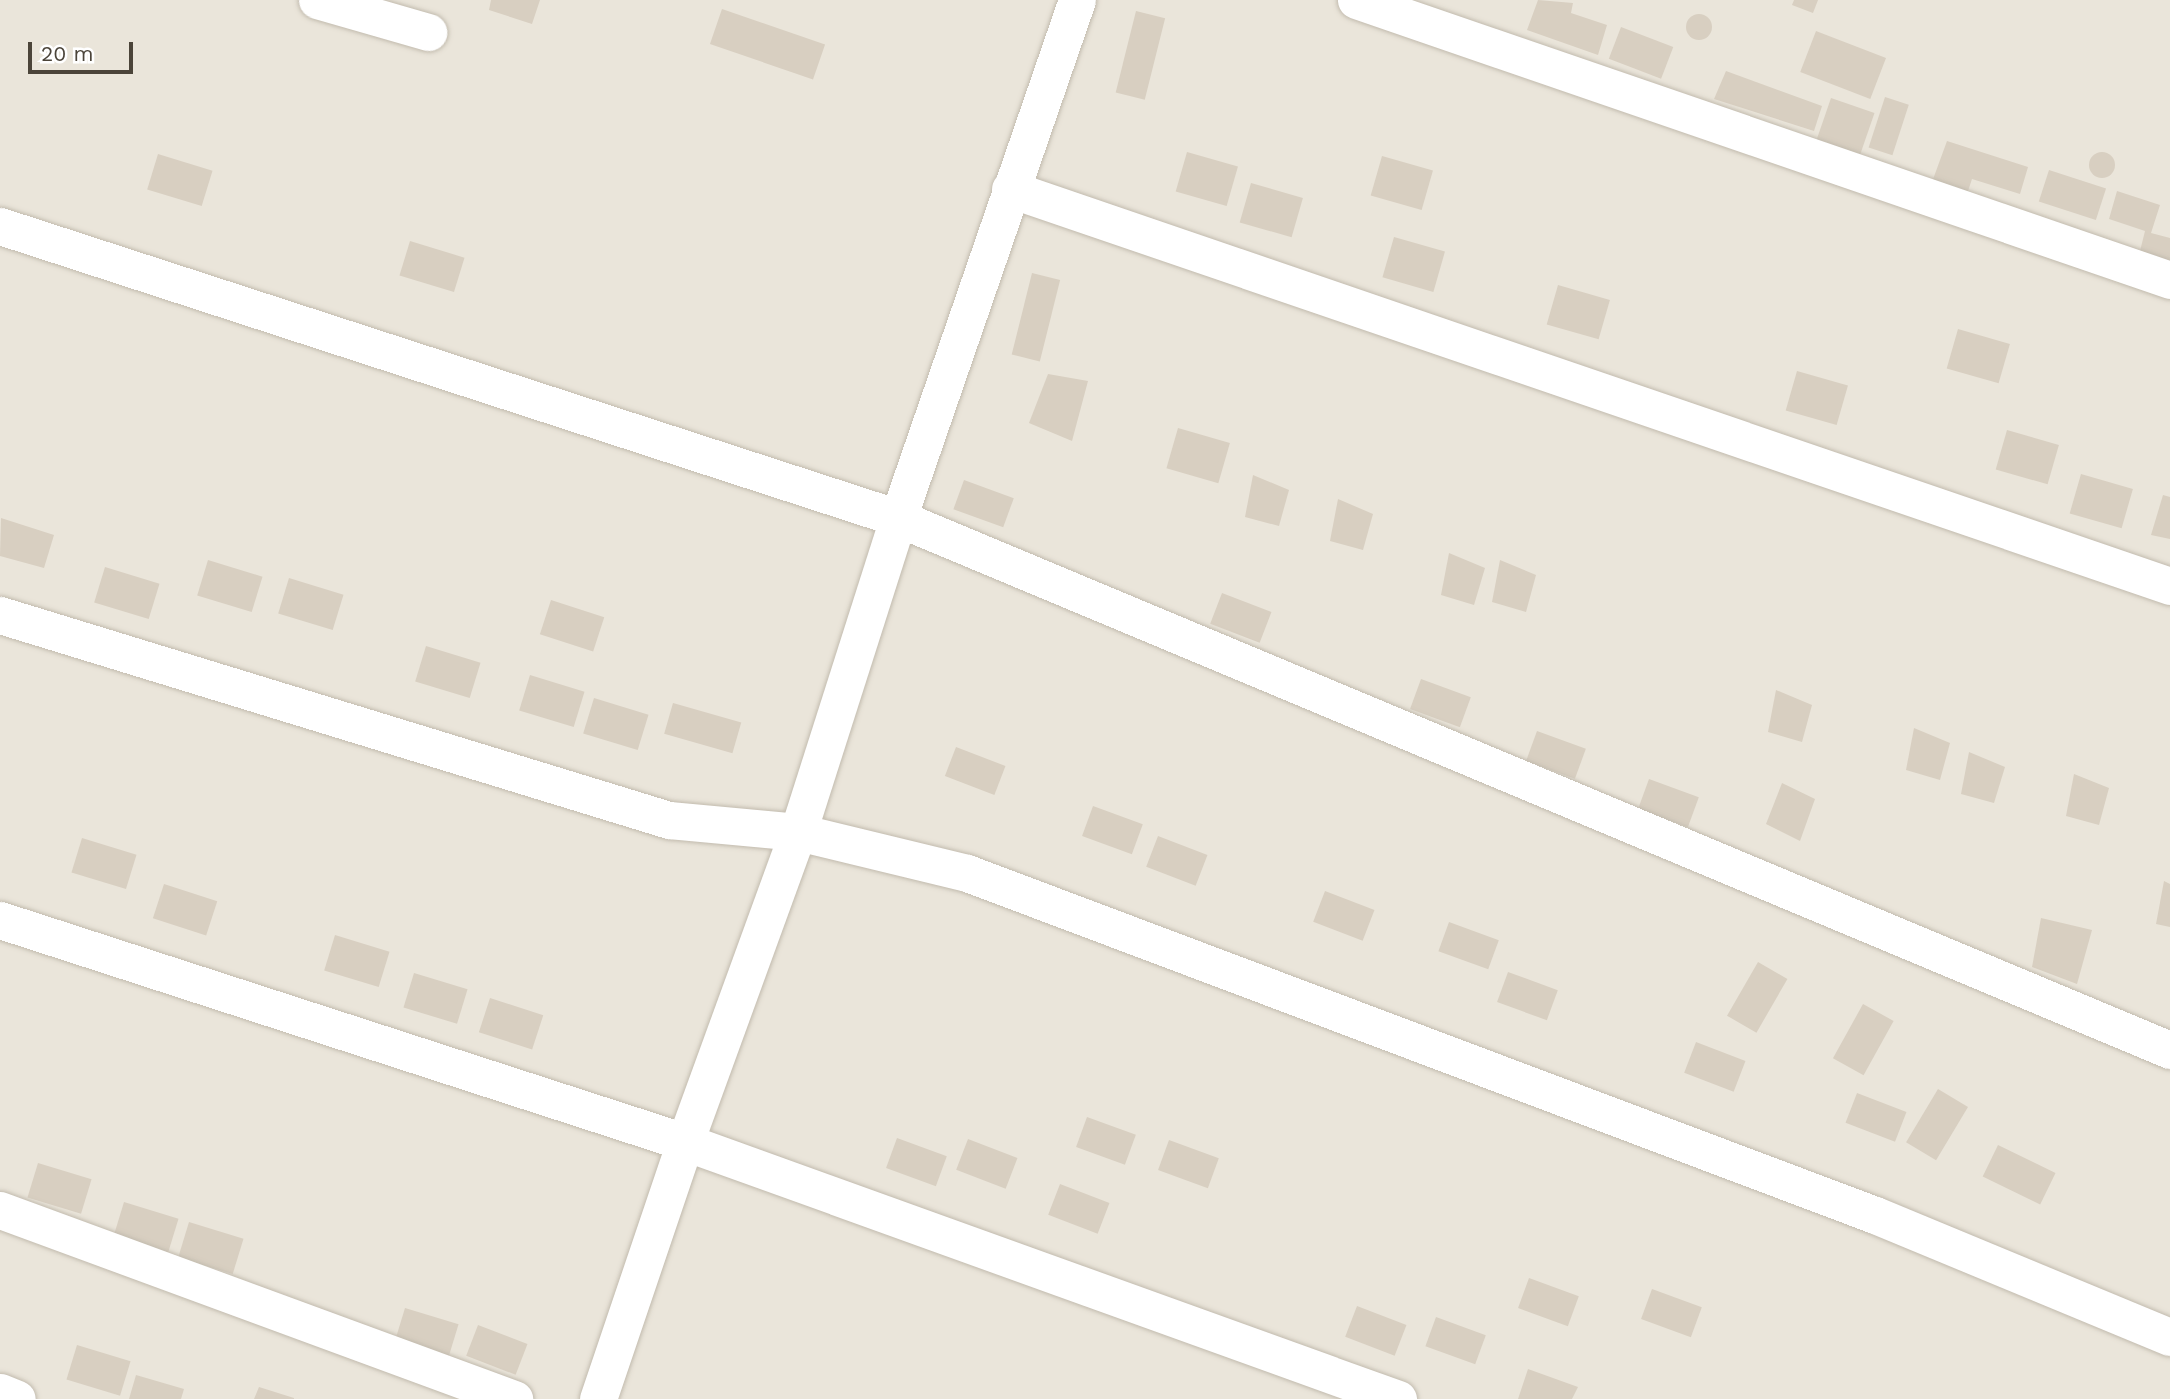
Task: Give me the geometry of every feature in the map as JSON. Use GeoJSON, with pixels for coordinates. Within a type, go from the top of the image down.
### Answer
{"type":"FeatureCollection","features":[{"type":"Feature","properties":{"kind":"street"},"geometry":{"type":"LineString","coordinates":[[317,0],[428,32]]}},
{"type":"Feature","properties":{"kind":"street"},"geometry":{"type":"LineString","coordinates":[[598,1399],[685,1142],[798,832],[898,518],[1077,0]]}},
{"type":"Feature","properties":{"kind":"street"},"geometry":{"type":"LineString","coordinates":[[1356,0],[2170,280]]}},
{"type":"Feature","properties":{"kind":"street"},"geometry":{"type":"LineString","coordinates":[[1010,189],[2170,586]]}},
{"type":"Feature","properties":{"kind":"street"},"geometry":{"type":"LineString","coordinates":[[0,226],[898,518],[2170,1050]]}},
{"type":"Feature","properties":{"kind":"street"},"geometry":{"type":"LineString","coordinates":[[0,615],[669,820],[798,832],[967,873],[1875,1215],[2170,1337]]}},
{"type":"Feature","properties":{"kind":"street"},"geometry":{"type":"LineString","coordinates":[[0,919],[685,1142],[1398,1399]]}},
{"type":"Feature","properties":{"kind":"street"},"geometry":{"type":"LineString","coordinates":[[0,1210],[514,1399]]}},
{"type":"Feature","properties":{"kind":"street"},"geometry":{"type":"LineString","coordinates":[[0,1392],[17,1399]]}},
{"type":"Feature","properties":{"kind":"shaded area"},"geometry":{"type":"Polygon","coordinates":[[[0,0],[2170,0],[2170,1399],[0,1399],[0,0]]]}},
{"type":"Feature","properties":{"kind":"building"},"geometry":{"type":"Polygon","coordinates":[[[491,0],[540,0],[532,24],[489,10],[491,0]]]}},
{"type":"Feature","properties":{"kind":"building"},"geometry":{"type":"Polygon","coordinates":[[[1538,0],[1573,3],[1571,13],[1607,25],[1598,55],[1527,30],[1538,0]]]}},
{"type":"Feature","properties":{"kind":"building"},"geometry":{"type":"Polygon","coordinates":[[[1794,0],[1818,0],[1813,13],[1792,5],[1794,0]]]}},
{"type":"Feature","properties":{"kind":"building"},"geometry":{"type":"Polygon","coordinates":[[[722,9],[825,44],[813,79],[710,44],[722,9]]]}},
{"type":"Feature","properties":{"kind":"building"},"geometry":{"type":"Polygon","coordinates":[[[1136,11],[1165,18],[1145,100],[1116,93],[1136,11]]]}},
{"type":"Feature","properties":{"kind":"building"},"geometry":{"type":"Polygon","coordinates":[[[1699,14],[1708,18],[1712,27],[1708,36],[1699,40],[1690,36],[1686,27],[1690,18],[1699,14]]]}},
{"type":"Feature","properties":{"kind":"building"},"geometry":{"type":"Polygon","coordinates":[[[1621,27],[1673,47],[1661,79],[1609,59],[1621,27]]]}},
{"type":"Feature","properties":{"kind":"building"},"geometry":{"type":"Polygon","coordinates":[[[1816,31],[1886,58],[1870,99],[1800,72],[1816,31]]]}},
{"type":"Feature","properties":{"kind":"building"},"geometry":{"type":"Polygon","coordinates":[[[1726,71],[1822,106],[1814,131],[1714,99],[1726,71]]]}},
{"type":"Feature","properties":{"kind":"building"},"geometry":{"type":"Polygon","coordinates":[[[1885,97],[1909,105],[1892,155],[1869,147],[1885,97]]]}},
{"type":"Feature","properties":{"kind":"building"},"geometry":{"type":"Polygon","coordinates":[[[1831,98],[1874,113],[1860,156],[1816,141],[1831,98]]]}},
{"type":"Feature","properties":{"kind":"building"},"geometry":{"type":"Polygon","coordinates":[[[1947,141],[2028,167],[2020,194],[1972,179],[1967,194],[1932,182],[1947,141]]]}},
{"type":"Feature","properties":{"kind":"building"},"geometry":{"type":"Polygon","coordinates":[[[1187,152],[1238,167],[1227,206],[1176,191],[1187,152]]]}},
{"type":"Feature","properties":{"kind":"building"},"geometry":{"type":"Polygon","coordinates":[[[2102,152],[2111,156],[2115,165],[2111,174],[2102,178],[2093,174],[2089,165],[2093,156],[2102,152]]]}},
{"type":"Feature","properties":{"kind":"building"},"geometry":{"type":"Polygon","coordinates":[[[158,154],[213,171],[202,206],[147,189],[158,154]]]}},
{"type":"Feature","properties":{"kind":"building"},"geometry":{"type":"Polygon","coordinates":[[[1382,156],[1433,171],[1422,210],[1371,195],[1382,156]]]}},
{"type":"Feature","properties":{"kind":"building"},"geometry":{"type":"Polygon","coordinates":[[[2049,170],[2106,189],[2096,220],[2039,201],[2049,170]]]}},
{"type":"Feature","properties":{"kind":"building"},"geometry":{"type":"Polygon","coordinates":[[[1251,183],[1303,198],[1292,237],[1240,222],[1251,183]]]}},
{"type":"Feature","properties":{"kind":"building"},"geometry":{"type":"Polygon","coordinates":[[[2117,191],[2160,205],[2151,233],[2170,238],[2170,262],[2139,255],[2145,231],[2109,219],[2117,191]]]}},
{"type":"Feature","properties":{"kind":"building"},"geometry":{"type":"Polygon","coordinates":[[[1394,237],[1445,252],[1433,292],[1382,277],[1394,237]]]}},
{"type":"Feature","properties":{"kind":"building"},"geometry":{"type":"Polygon","coordinates":[[[410,241],[465,258],[454,292],[399,275],[410,241]]]}},
{"type":"Feature","properties":{"kind":"building"},"geometry":{"type":"Polygon","coordinates":[[[1032,273],[1060,280],[1040,362],[1012,355],[1032,273]]]}},
{"type":"Feature","properties":{"kind":"building"},"geometry":{"type":"Polygon","coordinates":[[[1558,285],[1610,300],[1599,339],[1547,324],[1558,285]]]}},
{"type":"Feature","properties":{"kind":"building"},"geometry":{"type":"Polygon","coordinates":[[[1958,329],[2010,344],[1999,383],[1947,368],[1958,329]]]}},
{"type":"Feature","properties":{"kind":"building"},"geometry":{"type":"Polygon","coordinates":[[[1797,371],[1848,386],[1837,425],[1786,410],[1797,371]]]}},
{"type":"Feature","properties":{"kind":"building"},"geometry":{"type":"Polygon","coordinates":[[[1048,374],[1088,381],[1072,441],[1029,423],[1048,374]]]}},
{"type":"Feature","properties":{"kind":"building"},"geometry":{"type":"Polygon","coordinates":[[[1178,428],[1230,443],[1218,483],[1166,468],[1178,428]]]}},
{"type":"Feature","properties":{"kind":"building"},"geometry":{"type":"Polygon","coordinates":[[[2007,430],[2059,445],[2048,484],[1996,469],[2007,430]]]}},
{"type":"Feature","properties":{"kind":"building"},"geometry":{"type":"Polygon","coordinates":[[[2081,474],[2133,489],[2122,528],[2070,513],[2081,474]]]}},
{"type":"Feature","properties":{"kind":"building"},"geometry":{"type":"Polygon","coordinates":[[[1253,475],[1289,490],[1279,526],[1245,517],[1253,475]]]}},
{"type":"Feature","properties":{"kind":"building"},"geometry":{"type":"Polygon","coordinates":[[[964,480],[1014,498],[1003,527],[953,509],[964,480]]]}},
{"type":"Feature","properties":{"kind":"building"},"geometry":{"type":"Polygon","coordinates":[[[2163,495],[2170,497],[2170,539],[2151,535],[2163,495]]]}},
{"type":"Feature","properties":{"kind":"building"},"geometry":{"type":"Polygon","coordinates":[[[1338,499],[1373,514],[1363,550],[1330,541],[1338,499]]]}},
{"type":"Feature","properties":{"kind":"building"},"geometry":{"type":"Polygon","coordinates":[[[1,518],[54,535],[44,568],[0,556],[1,518]]]}},
{"type":"Feature","properties":{"kind":"building"},"geometry":{"type":"Polygon","coordinates":[[[1449,553],[1485,568],[1474,605],[1441,595],[1449,553]]]}},
{"type":"Feature","properties":{"kind":"building"},"geometry":{"type":"Polygon","coordinates":[[[208,560],[263,577],[252,612],[197,595],[208,560]]]}},
{"type":"Feature","properties":{"kind":"building"},"geometry":{"type":"Polygon","coordinates":[[[1500,560],[1536,575],[1526,612],[1492,602],[1500,560]]]}},
{"type":"Feature","properties":{"kind":"building"},"geometry":{"type":"Polygon","coordinates":[[[105,567],[160,584],[149,619],[94,602],[105,567]]]}},
{"type":"Feature","properties":{"kind":"building"},"geometry":{"type":"Polygon","coordinates":[[[289,578],[344,595],[333,630],[278,613],[289,578]]]}},
{"type":"Feature","properties":{"kind":"building"},"geometry":{"type":"Polygon","coordinates":[[[1222,593],[1271,612],[1260,643],[1210,624],[1222,593]]]}},
{"type":"Feature","properties":{"kind":"building"},"geometry":{"type":"Polygon","coordinates":[[[551,600],[604,617],[593,652],[540,634],[551,600]]]}},
{"type":"Feature","properties":{"kind":"building"},"geometry":{"type":"Polygon","coordinates":[[[426,646],[481,663],[470,698],[415,681],[426,646]]]}},
{"type":"Feature","properties":{"kind":"building"},"geometry":{"type":"Polygon","coordinates":[[[530,675],[585,692],[574,727],[519,710],[530,675]]]}},
{"type":"Feature","properties":{"kind":"building"},"geometry":{"type":"Polygon","coordinates":[[[1421,679],[1471,697],[1460,727],[1410,709],[1421,679]]]}},
{"type":"Feature","properties":{"kind":"building"},"geometry":{"type":"Polygon","coordinates":[[[1776,690],[1812,705],[1802,742],[1768,732],[1776,690]]]}},
{"type":"Feature","properties":{"kind":"building"},"geometry":{"type":"Polygon","coordinates":[[[594,698],[649,715],[638,750],[583,733],[594,698]]]}},
{"type":"Feature","properties":{"kind":"building"},"geometry":{"type":"Polygon","coordinates":[[[673,703],[741,723],[732,753],[664,734],[673,703]]]}},
{"type":"Feature","properties":{"kind":"building"},"geometry":{"type":"Polygon","coordinates":[[[1914,728],[1950,743],[1940,780],[1906,770],[1914,728]]]}},
{"type":"Feature","properties":{"kind":"building"},"geometry":{"type":"Polygon","coordinates":[[[1537,731],[1586,749],[1575,779],[1526,761],[1537,731]]]}},
{"type":"Feature","properties":{"kind":"building"},"geometry":{"type":"Polygon","coordinates":[[[956,747],[1005,766],[994,795],[945,776],[956,747]]]}},
{"type":"Feature","properties":{"kind":"building"},"geometry":{"type":"Polygon","coordinates":[[[1969,752],[2005,767],[1994,803],[1961,794],[1969,752]]]}},
{"type":"Feature","properties":{"kind":"building"},"geometry":{"type":"Polygon","coordinates":[[[2074,774],[2109,788],[2099,825],[2066,816],[2074,774]]]}},
{"type":"Feature","properties":{"kind":"building"},"geometry":{"type":"Polygon","coordinates":[[[1649,779],[1699,797],[1688,827],[1638,809],[1649,779]]]}},
{"type":"Feature","properties":{"kind":"building"},"geometry":{"type":"Polygon","coordinates":[[[1782,783],[1815,799],[1800,841],[1766,824],[1782,783]]]}},
{"type":"Feature","properties":{"kind":"building"},"geometry":{"type":"Polygon","coordinates":[[[1093,806],[1143,824],[1132,854],[1082,836],[1093,806]]]}},
{"type":"Feature","properties":{"kind":"building"},"geometry":{"type":"Polygon","coordinates":[[[1158,836],[1207,855],[1196,886],[1146,867],[1158,836]]]}},
{"type":"Feature","properties":{"kind":"building"},"geometry":{"type":"Polygon","coordinates":[[[82,838],[137,855],[126,889],[71,872],[82,838]]]}},
{"type":"Feature","properties":{"kind":"building"},"geometry":{"type":"Polygon","coordinates":[[[2164,881],[2170,884],[2170,927],[2156,924],[2164,881]]]}},
{"type":"Feature","properties":{"kind":"building"},"geometry":{"type":"Polygon","coordinates":[[[164,884],[217,901],[206,936],[153,918],[164,884]]]}},
{"type":"Feature","properties":{"kind":"building"},"geometry":{"type":"Polygon","coordinates":[[[1325,891],[1374,910],[1363,941],[1313,922],[1325,891]]]}},
{"type":"Feature","properties":{"kind":"building"},"geometry":{"type":"Polygon","coordinates":[[[2041,918],[2092,930],[2077,984],[2032,967],[2041,918]]]}},
{"type":"Feature","properties":{"kind":"building"},"geometry":{"type":"Polygon","coordinates":[[[1449,922],[1499,940],[1488,969],[1438,951],[1449,922]]]}},
{"type":"Feature","properties":{"kind":"building"},"geometry":{"type":"Polygon","coordinates":[[[335,935],[390,952],[379,987],[324,970],[335,935]]]}},
{"type":"Feature","properties":{"kind":"building"},"geometry":{"type":"Polygon","coordinates":[[[1758,962],[1787,979],[1756,1033],[1727,1016],[1758,962]]]}},
{"type":"Feature","properties":{"kind":"building"},"geometry":{"type":"Polygon","coordinates":[[[1508,972],[1558,990],[1547,1020],[1497,1002],[1508,972]]]}},
{"type":"Feature","properties":{"kind":"building"},"geometry":{"type":"Polygon","coordinates":[[[414,973],[468,989],[457,1024],[403,1007],[414,973]]]}},
{"type":"Feature","properties":{"kind":"building"},"geometry":{"type":"Polygon","coordinates":[[[490,998],[543,1015],[532,1050],[479,1032],[490,998]]]}},
{"type":"Feature","properties":{"kind":"building"},"geometry":{"type":"Polygon","coordinates":[[[1863,1004],[1894,1021],[1864,1075],[1833,1058],[1863,1004]]]}},
{"type":"Feature","properties":{"kind":"building"},"geometry":{"type":"Polygon","coordinates":[[[1696,1042],[1745,1061],[1734,1092],[1684,1073],[1696,1042]]]}},
{"type":"Feature","properties":{"kind":"building"},"geometry":{"type":"Polygon","coordinates":[[[1938,1089],[1968,1107],[1936,1160],[1906,1142],[1938,1089]]]}},
{"type":"Feature","properties":{"kind":"building"},"geometry":{"type":"Polygon","coordinates":[[[1857,1093],[1906,1112],[1895,1142],[1846,1123],[1857,1093]]]}},
{"type":"Feature","properties":{"kind":"building"},"geometry":{"type":"Polygon","coordinates":[[[1087,1117],[1136,1135],[1125,1165],[1076,1147],[1087,1117]]]}},
{"type":"Feature","properties":{"kind":"building"},"geometry":{"type":"Polygon","coordinates":[[[897,1138],[947,1156],[936,1186],[886,1168],[897,1138]]]}},
{"type":"Feature","properties":{"kind":"building"},"geometry":{"type":"Polygon","coordinates":[[[968,1139],[1017,1158],[1006,1189],[956,1170],[968,1139]]]}},
{"type":"Feature","properties":{"kind":"building"},"geometry":{"type":"Polygon","coordinates":[[[1169,1140],[1219,1158],[1208,1188],[1158,1170],[1169,1140]]]}},
{"type":"Feature","properties":{"kind":"building"},"geometry":{"type":"Polygon","coordinates":[[[1998,1145],[2056,1173],[2040,1205],[1983,1176],[1998,1145]]]}},
{"type":"Feature","properties":{"kind":"building"},"geometry":{"type":"Polygon","coordinates":[[[38,1163],[92,1179],[81,1214],[27,1197],[38,1163]]]}},
{"type":"Feature","properties":{"kind":"building"},"geometry":{"type":"Polygon","coordinates":[[[1060,1184],[1109,1203],[1098,1234],[1048,1215],[1060,1184]]]}},
{"type":"Feature","properties":{"kind":"building"},"geometry":{"type":"Polygon","coordinates":[[[124,1202],[179,1219],[168,1253],[113,1236],[124,1202]]]}},
{"type":"Feature","properties":{"kind":"building"},"geometry":{"type":"Polygon","coordinates":[[[189,1222],[244,1239],[233,1274],[178,1257],[189,1222]]]}},
{"type":"Feature","properties":{"kind":"building"},"geometry":{"type":"Polygon","coordinates":[[[1529,1278],[1579,1296],[1568,1326],[1518,1308],[1529,1278]]]}},
{"type":"Feature","properties":{"kind":"building"},"geometry":{"type":"Polygon","coordinates":[[[1652,1289],[1702,1307],[1691,1337],[1641,1319],[1652,1289]]]}},
{"type":"Feature","properties":{"kind":"building"},"geometry":{"type":"Polygon","coordinates":[[[1357,1306],[1406,1325],[1395,1356],[1345,1337],[1357,1306]]]}},
{"type":"Feature","properties":{"kind":"building"},"geometry":{"type":"Polygon","coordinates":[[[405,1308],[459,1324],[448,1359],[394,1342],[405,1308]]]}},
{"type":"Feature","properties":{"kind":"building"},"geometry":{"type":"Polygon","coordinates":[[[1436,1317],[1486,1335],[1475,1364],[1425,1346],[1436,1317]]]}},
{"type":"Feature","properties":{"kind":"building"},"geometry":{"type":"Polygon","coordinates":[[[478,1325],[527,1344],[516,1375],[466,1356],[478,1325]]]}},
{"type":"Feature","properties":{"kind":"building"},"geometry":{"type":"Polygon","coordinates":[[[77,1345],[131,1361],[120,1396],[66,1379],[77,1345]]]}},
{"type":"Feature","properties":{"kind":"building"},"geometry":{"type":"Polygon","coordinates":[[[1528,1369],[1578,1387],[1572,1399],[1518,1399],[1528,1369]]]}},
{"type":"Feature","properties":{"kind":"building"},"geometry":{"type":"Polygon","coordinates":[[[136,1375],[184,1389],[181,1399],[129,1399],[136,1375]]]}},
{"type":"Feature","properties":{"kind":"building"},"geometry":{"type":"Polygon","coordinates":[[[259,1387],[294,1398],[294,1399],[254,1399],[259,1387]]]}}]}
